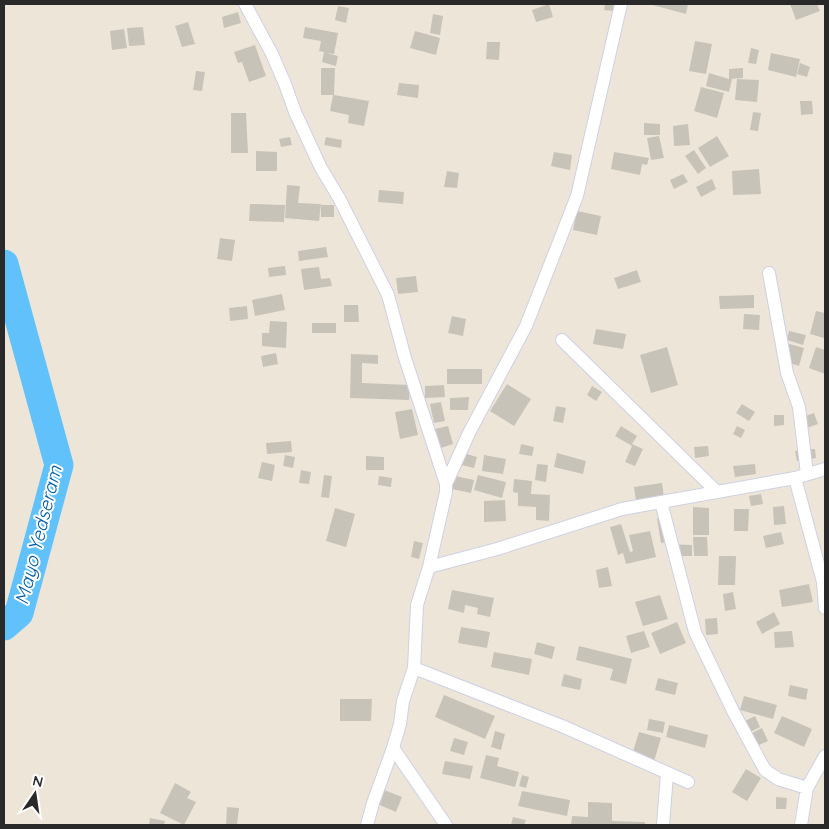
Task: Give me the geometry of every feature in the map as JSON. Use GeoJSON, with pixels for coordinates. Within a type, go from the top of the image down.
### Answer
{"type":"FeatureCollection","features":[{"type":"Feature","properties":{"kind":"street"},"geometry":{"type":"LineString","coordinates":[[246,4],[272,54],[295,112],[321,168],[339,198],[388,295],[405,358],[446,484],[446,492],[429,567],[417,605],[414,668],[403,701],[400,724],[393,748],[367,825]]}},
{"type":"Feature","properties":{"kind":"street"},"geometry":{"type":"LineString","coordinates":[[446,484],[469,433],[526,326],[578,196],[621,4]]}},
{"type":"Feature","properties":{"kind":"street"},"geometry":{"type":"LineString","coordinates":[[769,273],[787,373],[799,407],[801,476],[823,582],[825,608]]}},
{"type":"Feature","properties":{"kind":"street"},"geometry":{"type":"LineString","coordinates":[[562,340],[717,492]]}},
{"type":"Feature","properties":{"kind":"street"},"geometry":{"type":"LineString","coordinates":[[429,567],[497,549],[622,508],[801,476],[825,469]]}},
{"type":"Feature","properties":{"kind":"street"},"geometry":{"type":"LineString","coordinates":[[661,502],[695,632],[733,711],[765,770],[778,779],[807,788]]}},
{"type":"Feature","properties":{"kind":"street"},"geometry":{"type":"LineString","coordinates":[[414,668],[562,726],[688,782]]}},
{"type":"Feature","properties":{"kind":"street"},"geometry":{"type":"LineString","coordinates":[[393,748],[446,825]]}},
{"type":"Feature","properties":{"kind":"street"},"geometry":{"type":"LineString","coordinates":[[801,825],[807,788],[825,756]]}},
{"type":"Feature","properties":{"kind":"street"},"geometry":{"type":"LineString","coordinates":[[664,825],[667,774]]}},
{"type":"Feature","properties":{"kind":"building"},"geometry":{"type":"Polygon","coordinates":[[[549,4],[553,17],[536,22],[532,10],[549,4]]]}},
{"type":"Feature","properties":{"kind":"building"},"geometry":{"type":"Polygon","coordinates":[[[605,4],[614,4],[613,11],[604,10],[605,4]]]}},
{"type":"Feature","properties":{"kind":"building"},"geometry":{"type":"Polygon","coordinates":[[[649,4],[688,4],[686,14],[649,4]]]}},
{"type":"Feature","properties":{"kind":"building"},"geometry":{"type":"Polygon","coordinates":[[[790,4],[817,4],[820,11],[796,20],[790,4]]]}},
{"type":"Feature","properties":{"kind":"building"},"geometry":{"type":"Polygon","coordinates":[[[338,6],[349,8],[346,23],[335,20],[338,6]]]}},
{"type":"Feature","properties":{"kind":"building"},"geometry":{"type":"Polygon","coordinates":[[[238,12],[241,23],[224,28],[222,17],[238,12]]]}},
{"type":"Feature","properties":{"kind":"building"},"geometry":{"type":"Polygon","coordinates":[[[433,14],[443,16],[440,35],[430,33],[433,14]]]}},
{"type":"Feature","properties":{"kind":"building"},"geometry":{"type":"Polygon","coordinates":[[[188,22],[195,44],[182,47],[175,26],[188,22]]]}},
{"type":"Feature","properties":{"kind":"building"},"geometry":{"type":"Polygon","coordinates":[[[143,27],[145,45],[129,46],[127,28],[143,27]]]}},
{"type":"Feature","properties":{"kind":"building"},"geometry":{"type":"Polygon","coordinates":[[[305,27],[338,33],[334,54],[326,53],[338,56],[336,66],[322,62],[324,52],[319,51],[321,41],[303,38],[305,27]]]}},
{"type":"Feature","properties":{"kind":"building"},"geometry":{"type":"Polygon","coordinates":[[[124,29],[127,48],[112,50],[110,31],[124,29]]]}},
{"type":"Feature","properties":{"kind":"building"},"geometry":{"type":"Polygon","coordinates":[[[415,31],[440,38],[436,55],[410,48],[415,31]]]}},
{"type":"Feature","properties":{"kind":"building"},"geometry":{"type":"Polygon","coordinates":[[[695,41],[712,44],[706,74],[689,71],[695,41]]]}},
{"type":"Feature","properties":{"kind":"building"},"geometry":{"type":"Polygon","coordinates":[[[487,42],[500,42],[499,60],[486,59],[487,42]]]}},
{"type":"Feature","properties":{"kind":"building"},"geometry":{"type":"Polygon","coordinates":[[[255,45],[266,76],[249,82],[242,62],[238,63],[234,52],[255,45]]]}},
{"type":"Feature","properties":{"kind":"building"},"geometry":{"type":"Polygon","coordinates":[[[751,48],[759,50],[756,64],[748,63],[751,48]]]}},
{"type":"Feature","properties":{"kind":"building"},"geometry":{"type":"Polygon","coordinates":[[[771,53],[800,59],[796,77],[768,70],[771,53]]]}},
{"type":"Feature","properties":{"kind":"building"},"geometry":{"type":"Polygon","coordinates":[[[800,63],[810,67],[807,77],[797,74],[800,63]]]}},
{"type":"Feature","properties":{"kind":"building"},"geometry":{"type":"Polygon","coordinates":[[[321,68],[335,68],[334,95],[369,101],[364,126],[348,123],[349,115],[330,111],[333,95],[321,95],[321,68]]]}},
{"type":"Feature","properties":{"kind":"building"},"geometry":{"type":"Polygon","coordinates":[[[743,68],[743,78],[730,79],[732,79],[729,92],[706,86],[709,73],[729,79],[729,69],[743,68]]]}},
{"type":"Feature","properties":{"kind":"building"},"geometry":{"type":"Polygon","coordinates":[[[196,71],[205,72],[202,91],[193,90],[196,71]]]}},
{"type":"Feature","properties":{"kind":"building"},"geometry":{"type":"Polygon","coordinates":[[[737,79],[759,80],[757,102],[735,100],[737,79]]]}},
{"type":"Feature","properties":{"kind":"building"},"geometry":{"type":"Polygon","coordinates":[[[399,83],[419,85],[418,98],[397,95],[399,83]]]}},
{"type":"Feature","properties":{"kind":"building"},"geometry":{"type":"Polygon","coordinates":[[[701,87],[724,93],[717,118],[694,111],[701,87]]]}},
{"type":"Feature","properties":{"kind":"building"},"geometry":{"type":"Polygon","coordinates":[[[800,101],[812,101],[813,114],[801,115],[800,101]]]}},
{"type":"Feature","properties":{"kind":"building"},"geometry":{"type":"Polygon","coordinates":[[[753,112],[761,113],[758,131],[750,130],[753,112]]]}},
{"type":"Feature","properties":{"kind":"building"},"geometry":{"type":"Polygon","coordinates":[[[231,113],[246,113],[248,153],[231,153],[231,113]]]}},
{"type":"Feature","properties":{"kind":"building"},"geometry":{"type":"Polygon","coordinates":[[[644,123],[660,124],[660,135],[644,135],[644,123]]]}},
{"type":"Feature","properties":{"kind":"building"},"geometry":{"type":"Polygon","coordinates":[[[688,124],[690,145],[674,146],[673,126],[688,124]]]}},
{"type":"Feature","properties":{"kind":"building"},"geometry":{"type":"Polygon","coordinates":[[[659,136],[664,158],[651,160],[647,138],[659,136]]]}},
{"type":"Feature","properties":{"kind":"building"},"geometry":{"type":"Polygon","coordinates":[[[717,136],[729,156],[710,167],[698,148],[717,136]]]}},
{"type":"Feature","properties":{"kind":"building"},"geometry":{"type":"Polygon","coordinates":[[[290,137],[292,145],[281,147],[279,139],[290,137]]]}},
{"type":"Feature","properties":{"kind":"building"},"geometry":{"type":"Polygon","coordinates":[[[326,137],[342,140],[341,148],[324,145],[326,137]]]}},
{"type":"Feature","properties":{"kind":"building"},"geometry":{"type":"Polygon","coordinates":[[[694,150],[706,168],[698,174],[685,156],[694,150]]]}},
{"type":"Feature","properties":{"kind":"building"},"geometry":{"type":"Polygon","coordinates":[[[256,151],[277,152],[277,171],[256,171],[256,151]]]}},
{"type":"Feature","properties":{"kind":"building"},"geometry":{"type":"Polygon","coordinates":[[[554,152],[572,155],[570,170],[551,166],[554,152]]]}},
{"type":"Feature","properties":{"kind":"building"},"geometry":{"type":"Polygon","coordinates":[[[614,152],[649,158],[647,165],[642,164],[640,175],[611,169],[614,152]]]}},
{"type":"Feature","properties":{"kind":"building"},"geometry":{"type":"Polygon","coordinates":[[[759,169],[761,194],[733,195],[732,171],[759,169]]]}},
{"type":"Feature","properties":{"kind":"building"},"geometry":{"type":"Polygon","coordinates":[[[447,171],[459,173],[457,188],[444,187],[447,171]]]}},
{"type":"Feature","properties":{"kind":"building"},"geometry":{"type":"Polygon","coordinates":[[[683,174],[688,182],[674,189],[670,180],[683,174]]]}},
{"type":"Feature","properties":{"kind":"building"},"geometry":{"type":"Polygon","coordinates":[[[712,179],[716,189],[701,197],[696,187],[712,179]]]}},
{"type":"Feature","properties":{"kind":"building"},"geometry":{"type":"Polygon","coordinates":[[[287,185],[300,186],[298,203],[321,204],[319,221],[285,218],[287,185]]]}},
{"type":"Feature","properties":{"kind":"building"},"geometry":{"type":"Polygon","coordinates":[[[379,190],[404,192],[403,204],[378,202],[379,190]]]}},
{"type":"Feature","properties":{"kind":"building"},"geometry":{"type":"Polygon","coordinates":[[[250,204],[285,205],[284,222],[249,221],[250,204]]]}},
{"type":"Feature","properties":{"kind":"building"},"geometry":{"type":"Polygon","coordinates":[[[321,205],[334,205],[334,217],[321,217],[321,205]]]}},
{"type":"Feature","properties":{"kind":"building"},"geometry":{"type":"Polygon","coordinates":[[[577,211],[601,216],[597,235],[573,230],[577,211]]]}},
{"type":"Feature","properties":{"kind":"building"},"geometry":{"type":"Polygon","coordinates":[[[220,238],[235,240],[232,261],[217,259],[220,238]]]}},
{"type":"Feature","properties":{"kind":"building"},"geometry":{"type":"Polygon","coordinates":[[[326,247],[328,257],[299,261],[298,251],[326,247]]]}},
{"type":"Feature","properties":{"kind":"building"},"geometry":{"type":"Polygon","coordinates":[[[285,266],[286,275],[269,277],[268,268],[285,266]]]}},
{"type":"Feature","properties":{"kind":"building"},"geometry":{"type":"Polygon","coordinates":[[[319,267],[321,279],[330,278],[332,286],[304,290],[301,269],[319,267]]]}},
{"type":"Feature","properties":{"kind":"building"},"geometry":{"type":"Polygon","coordinates":[[[637,270],[641,282],[618,289],[614,278],[637,270]]]}},
{"type":"Feature","properties":{"kind":"building"},"geometry":{"type":"Polygon","coordinates":[[[416,276],[418,292],[398,294],[396,278],[416,276]]]}},
{"type":"Feature","properties":{"kind":"building"},"geometry":{"type":"Polygon","coordinates":[[[282,294],[285,310],[255,316],[252,300],[282,294]]]}},
{"type":"Feature","properties":{"kind":"building"},"geometry":{"type":"Polygon","coordinates":[[[754,295],[754,308],[720,309],[719,296],[754,295]]]}},
{"type":"Feature","properties":{"kind":"building"},"geometry":{"type":"Polygon","coordinates":[[[344,305],[358,305],[359,322],[344,322],[344,305]]]}},
{"type":"Feature","properties":{"kind":"building"},"geometry":{"type":"Polygon","coordinates":[[[247,306],[248,319],[230,321],[229,308],[247,306]]]}},
{"type":"Feature","properties":{"kind":"building"},"geometry":{"type":"Polygon","coordinates":[[[816,311],[825,313],[824,338],[810,334],[816,311]]]}},
{"type":"Feature","properties":{"kind":"building"},"geometry":{"type":"Polygon","coordinates":[[[744,314],[760,315],[759,330],[743,329],[744,314]]]}},
{"type":"Feature","properties":{"kind":"building"},"geometry":{"type":"Polygon","coordinates":[[[452,316],[466,319],[463,336],[448,333],[452,316]]]}},
{"type":"Feature","properties":{"kind":"building"},"geometry":{"type":"Polygon","coordinates":[[[270,321],[287,322],[286,348],[262,346],[262,333],[269,333],[270,321]]]}},
{"type":"Feature","properties":{"kind":"building"},"geometry":{"type":"Polygon","coordinates":[[[312,323],[336,323],[336,333],[312,333],[312,323]]]}},
{"type":"Feature","properties":{"kind":"building"},"geometry":{"type":"Polygon","coordinates":[[[596,329],[626,334],[623,349],[593,344],[596,329]]]}},
{"type":"Feature","properties":{"kind":"building"},"geometry":{"type":"Polygon","coordinates":[[[789,331],[806,335],[803,345],[787,340],[789,331]]]}},
{"type":"Feature","properties":{"kind":"building"},"geometry":{"type":"Polygon","coordinates":[[[782,342],[804,348],[799,366],[786,362],[782,342]]]}},
{"type":"Feature","properties":{"kind":"building"},"geometry":{"type":"Polygon","coordinates":[[[667,347],[678,385],[651,393],[640,355],[667,347]]]}},
{"type":"Feature","properties":{"kind":"building"},"geometry":{"type":"Polygon","coordinates":[[[816,347],[825,350],[825,374],[809,368],[816,347]]]}},
{"type":"Feature","properties":{"kind":"building"},"geometry":{"type":"Polygon","coordinates":[[[276,353],[278,364],[263,367],[261,356],[276,353]]]}},
{"type":"Feature","properties":{"kind":"building"},"geometry":{"type":"Polygon","coordinates":[[[351,354],[378,355],[378,364],[362,363],[362,383],[410,385],[409,400],[350,398],[351,354]]]}},
{"type":"Feature","properties":{"kind":"building"},"geometry":{"type":"Polygon","coordinates":[[[447,369],[482,369],[482,384],[447,384],[447,369]]]}},
{"type":"Feature","properties":{"kind":"building"},"geometry":{"type":"Polygon","coordinates":[[[507,384],[531,399],[514,426],[490,411],[507,384]]]}},
{"type":"Feature","properties":{"kind":"building"},"geometry":{"type":"Polygon","coordinates":[[[444,385],[445,397],[425,398],[425,386],[444,385]]]}},
{"type":"Feature","properties":{"kind":"building"},"geometry":{"type":"Polygon","coordinates":[[[592,386],[602,392],[596,401],[587,395],[592,386]]]}},
{"type":"Feature","properties":{"kind":"building"},"geometry":{"type":"Polygon","coordinates":[[[469,397],[468,410],[450,410],[450,398],[469,397]]]}},
{"type":"Feature","properties":{"kind":"building"},"geometry":{"type":"Polygon","coordinates":[[[441,402],[445,421],[434,423],[430,404],[441,402]]]}},
{"type":"Feature","properties":{"kind":"building"},"geometry":{"type":"Polygon","coordinates":[[[742,404],[755,412],[749,421],[736,413],[742,404]]]}},
{"type":"Feature","properties":{"kind":"building"},"geometry":{"type":"Polygon","coordinates":[[[556,406],[566,408],[563,423],[553,421],[556,406]]]}},
{"type":"Feature","properties":{"kind":"building"},"geometry":{"type":"Polygon","coordinates":[[[412,409],[418,435],[400,439],[395,412],[412,409]]]}},
{"type":"Feature","properties":{"kind":"building"},"geometry":{"type":"Polygon","coordinates":[[[814,413],[818,424],[804,429],[800,418],[814,413]]]}},
{"type":"Feature","properties":{"kind":"building"},"geometry":{"type":"Polygon","coordinates":[[[774,415],[784,415],[784,425],[774,426],[774,415]]]}},
{"type":"Feature","properties":{"kind":"building"},"geometry":{"type":"Polygon","coordinates":[[[448,426],[453,444],[441,448],[435,429],[448,426]]]}},
{"type":"Feature","properties":{"kind":"building"},"geometry":{"type":"Polygon","coordinates":[[[621,426],[637,436],[632,444],[643,449],[635,466],[625,462],[632,446],[615,436],[621,426]]]}},
{"type":"Feature","properties":{"kind":"building"},"geometry":{"type":"Polygon","coordinates":[[[737,426],[745,430],[741,438],[733,434],[737,426]]]}},
{"type":"Feature","properties":{"kind":"building"},"geometry":{"type":"Polygon","coordinates":[[[291,441],[292,452],[267,454],[266,443],[291,441]]]}},
{"type":"Feature","properties":{"kind":"building"},"geometry":{"type":"Polygon","coordinates":[[[521,444],[534,447],[532,456],[519,454],[521,444]]]}},
{"type":"Feature","properties":{"kind":"building"},"geometry":{"type":"Polygon","coordinates":[[[708,446],[709,456],[695,458],[694,447],[708,446]]]}},
{"type":"Feature","properties":{"kind":"building"},"geometry":{"type":"Polygon","coordinates":[[[815,449],[816,458],[797,461],[795,451],[815,449]]]}},
{"type":"Feature","properties":{"kind":"building"},"geometry":{"type":"Polygon","coordinates":[[[460,452],[477,457],[474,468],[457,464],[460,452]]]}},
{"type":"Feature","properties":{"kind":"building"},"geometry":{"type":"Polygon","coordinates":[[[557,453],[586,461],[583,474],[554,467],[557,453]]]}},
{"type":"Feature","properties":{"kind":"building"},"geometry":{"type":"Polygon","coordinates":[[[285,455],[295,457],[293,468],[283,466],[285,455]]]}},
{"type":"Feature","properties":{"kind":"building"},"geometry":{"type":"Polygon","coordinates":[[[484,455],[506,459],[503,474],[482,471],[484,455]]]}},
{"type":"Feature","properties":{"kind":"building"},"geometry":{"type":"Polygon","coordinates":[[[366,456],[384,457],[384,470],[366,470],[366,456]]]}},
{"type":"Feature","properties":{"kind":"building"},"geometry":{"type":"Polygon","coordinates":[[[262,462],[275,465],[272,481],[258,478],[262,462]]]}},
{"type":"Feature","properties":{"kind":"building"},"geometry":{"type":"Polygon","coordinates":[[[537,464],[548,465],[546,482],[535,480],[537,464]]]}},
{"type":"Feature","properties":{"kind":"building"},"geometry":{"type":"Polygon","coordinates":[[[755,464],[756,474],[735,477],[733,466],[755,464]]]}},
{"type":"Feature","properties":{"kind":"building"},"geometry":{"type":"Polygon","coordinates":[[[301,470],[311,472],[309,484],[299,483],[301,470]]]}},
{"type":"Feature","properties":{"kind":"building"},"geometry":{"type":"Polygon","coordinates":[[[324,475],[332,476],[329,498],[321,497],[324,475]]]}},
{"type":"Feature","properties":{"kind":"building"},"geometry":{"type":"Polygon","coordinates":[[[478,475],[506,482],[502,498],[474,490],[478,475]]]}},
{"type":"Feature","properties":{"kind":"building"},"geometry":{"type":"Polygon","coordinates":[[[379,476],[392,478],[391,487],[378,485],[379,476]]]}},
{"type":"Feature","properties":{"kind":"building"},"geometry":{"type":"Polygon","coordinates":[[[455,476],[474,480],[471,493],[452,489],[455,476]]]}},
{"type":"Feature","properties":{"kind":"building"},"geometry":{"type":"Polygon","coordinates":[[[514,479],[532,481],[531,494],[550,495],[549,521],[536,520],[536,507],[518,506],[518,493],[513,492],[514,479]]]}},
{"type":"Feature","properties":{"kind":"building"},"geometry":{"type":"Polygon","coordinates":[[[662,483],[664,497],[636,500],[634,487],[662,483]]]}},
{"type":"Feature","properties":{"kind":"building"},"geometry":{"type":"Polygon","coordinates":[[[761,494],[763,504],[751,506],[749,496],[761,494]]]}},
{"type":"Feature","properties":{"kind":"building"},"geometry":{"type":"Polygon","coordinates":[[[505,500],[506,521],[484,522],[484,501],[505,500]]]}},
{"type":"Feature","properties":{"kind":"building"},"geometry":{"type":"Polygon","coordinates":[[[784,506],[786,524],[774,525],[773,507],[784,506]]]}},
{"type":"Feature","properties":{"kind":"building"},"geometry":{"type":"Polygon","coordinates":[[[693,507],[709,508],[709,535],[693,535],[693,507]]]}},
{"type":"Feature","properties":{"kind":"building"},"geometry":{"type":"Polygon","coordinates":[[[335,508],[355,514],[346,547],[326,541],[335,508]]]}},
{"type":"Feature","properties":{"kind":"building"},"geometry":{"type":"Polygon","coordinates":[[[734,509],[749,509],[748,531],[734,531],[734,509]]]}},
{"type":"Feature","properties":{"kind":"building"},"geometry":{"type":"Polygon","coordinates":[[[671,515],[675,541],[661,543],[657,518],[671,515]]]}},
{"type":"Feature","properties":{"kind":"building"},"geometry":{"type":"Polygon","coordinates":[[[621,524],[630,552],[633,551],[629,535],[650,531],[656,557],[626,564],[623,553],[618,555],[610,527],[621,524]]]}},
{"type":"Feature","properties":{"kind":"building"},"geometry":{"type":"Polygon","coordinates":[[[781,532],[784,544],[766,548],[763,536],[781,532]]]}},
{"type":"Feature","properties":{"kind":"building"},"geometry":{"type":"Polygon","coordinates":[[[693,537],[707,537],[708,556],[694,556],[693,537]]]}},
{"type":"Feature","properties":{"kind":"building"},"geometry":{"type":"Polygon","coordinates":[[[414,541],[423,543],[419,559],[411,557],[414,541]]]}},
{"type":"Feature","properties":{"kind":"building"},"geometry":{"type":"Polygon","coordinates":[[[669,544],[692,545],[692,556],[669,556],[669,544]]]}},
{"type":"Feature","properties":{"kind":"building"},"geometry":{"type":"Polygon","coordinates":[[[719,556],[736,556],[735,585],[718,585],[719,556]]]}},
{"type":"Feature","properties":{"kind":"building"},"geometry":{"type":"Polygon","coordinates":[[[608,567],[612,586],[599,588],[596,570],[608,567]]]}},
{"type":"Feature","properties":{"kind":"building"},"geometry":{"type":"Polygon","coordinates":[[[809,584],[813,602],[782,607],[779,590],[809,584]]]}},
{"type":"Feature","properties":{"kind":"building"},"geometry":{"type":"Polygon","coordinates":[[[452,590],[494,598],[490,617],[477,614],[478,608],[465,605],[464,613],[448,609],[452,590]]]}},
{"type":"Feature","properties":{"kind":"building"},"geometry":{"type":"Polygon","coordinates":[[[733,592],[736,609],[725,611],[723,594],[733,592]]]}},
{"type":"Feature","properties":{"kind":"building"},"geometry":{"type":"Polygon","coordinates":[[[660,595],[668,619],[643,626],[635,602],[660,595]]]}},
{"type":"Feature","properties":{"kind":"building"},"geometry":{"type":"Polygon","coordinates":[[[774,612],[780,624],[762,634],[756,622],[774,612]]]}},
{"type":"Feature","properties":{"kind":"building"},"geometry":{"type":"Polygon","coordinates":[[[717,618],[718,634],[706,635],[705,619],[717,618]]]}},
{"type":"Feature","properties":{"kind":"building"},"geometry":{"type":"Polygon","coordinates":[[[677,622],[686,643],[660,654],[651,633],[677,622]]]}},
{"type":"Feature","properties":{"kind":"building"},"geometry":{"type":"Polygon","coordinates":[[[461,627],[490,632],[487,648],[458,643],[461,627]]]}},
{"type":"Feature","properties":{"kind":"building"},"geometry":{"type":"Polygon","coordinates":[[[644,631],[650,647],[631,653],[626,636],[644,631]]]}},
{"type":"Feature","properties":{"kind":"building"},"geometry":{"type":"Polygon","coordinates":[[[792,631],[794,647],[775,648],[774,632],[792,631]]]}},
{"type":"Feature","properties":{"kind":"building"},"geometry":{"type":"Polygon","coordinates":[[[537,642],[555,647],[552,659],[534,654],[537,642]]]}},
{"type":"Feature","properties":{"kind":"building"},"geometry":{"type":"Polygon","coordinates":[[[579,646],[632,659],[626,684],[610,680],[613,669],[576,660],[579,646]]]}},
{"type":"Feature","properties":{"kind":"building"},"geometry":{"type":"Polygon","coordinates":[[[494,652],[532,659],[529,675],[491,667],[494,652]]]}},
{"type":"Feature","properties":{"kind":"building"},"geometry":{"type":"Polygon","coordinates":[[[564,674],[582,679],[580,690],[561,686],[564,674]]]}},
{"type":"Feature","properties":{"kind":"building"},"geometry":{"type":"Polygon","coordinates":[[[658,678],[678,683],[675,695],[655,690],[658,678]]]}},
{"type":"Feature","properties":{"kind":"building"},"geometry":{"type":"Polygon","coordinates":[[[790,685],[808,689],[806,700],[788,696],[790,685]]]}},
{"type":"Feature","properties":{"kind":"building"},"geometry":{"type":"Polygon","coordinates":[[[444,695],[495,716],[485,739],[435,717],[444,695]]]}},
{"type":"Feature","properties":{"kind":"building"},"geometry":{"type":"Polygon","coordinates":[[[744,696],[777,705],[773,719],[740,710],[744,696]]]}},
{"type":"Feature","properties":{"kind":"building"},"geometry":{"type":"Polygon","coordinates":[[[340,699],[372,699],[371,721],[340,721],[340,699]]]}},
{"type":"Feature","properties":{"kind":"building"},"geometry":{"type":"Polygon","coordinates":[[[755,716],[760,727],[744,735],[739,724],[755,716]]]}},
{"type":"Feature","properties":{"kind":"building"},"geometry":{"type":"Polygon","coordinates":[[[782,716],[812,729],[804,747],[774,733],[782,716]]]}},
{"type":"Feature","properties":{"kind":"building"},"geometry":{"type":"Polygon","coordinates":[[[649,719],[665,722],[663,733],[647,730],[649,719]]]}},
{"type":"Feature","properties":{"kind":"building"},"geometry":{"type":"Polygon","coordinates":[[[669,725],[708,735],[705,748],[666,737],[669,725]]]}},
{"type":"Feature","properties":{"kind":"building"},"geometry":{"type":"Polygon","coordinates":[[[762,728],[768,741],[753,748],[748,735],[762,728]]]}},
{"type":"Feature","properties":{"kind":"building"},"geometry":{"type":"Polygon","coordinates":[[[495,731],[505,734],[501,750],[491,747],[495,731]]]}},
{"type":"Feature","properties":{"kind":"building"},"geometry":{"type":"Polygon","coordinates":[[[639,732],[661,738],[652,768],[630,761],[639,732]]]}},
{"type":"Feature","properties":{"kind":"building"},"geometry":{"type":"Polygon","coordinates":[[[454,738],[468,742],[464,755],[450,751],[454,738]]]}},
{"type":"Feature","properties":{"kind":"building"},"geometry":{"type":"Polygon","coordinates":[[[486,755],[499,758],[497,766],[519,772],[515,787],[480,778],[486,755]]]}},
{"type":"Feature","properties":{"kind":"building"},"geometry":{"type":"Polygon","coordinates":[[[445,761],[473,766],[470,779],[442,774],[445,761]]]}},
{"type":"Feature","properties":{"kind":"building"},"geometry":{"type":"Polygon","coordinates":[[[746,769],[761,778],[747,801],[732,792],[746,769]]]}},
{"type":"Feature","properties":{"kind":"building"},"geometry":{"type":"Polygon","coordinates":[[[522,775],[529,777],[526,788],[519,786],[522,775]]]}},
{"type":"Feature","properties":{"kind":"building"},"geometry":{"type":"Polygon","coordinates":[[[175,783],[191,792],[187,798],[196,802],[184,825],[160,813],[175,783]]]}},
{"type":"Feature","properties":{"kind":"building"},"geometry":{"type":"Polygon","coordinates":[[[379,788],[402,797],[396,812],[373,802],[379,788]]]}},
{"type":"Feature","properties":{"kind":"building"},"geometry":{"type":"Polygon","coordinates":[[[522,791],[570,800],[567,816],[518,806],[522,791]]]}},
{"type":"Feature","properties":{"kind":"building"},"geometry":{"type":"Polygon","coordinates":[[[776,797],[787,798],[786,809],[776,809],[776,797]]]}},
{"type":"Feature","properties":{"kind":"building"},"geometry":{"type":"Polygon","coordinates":[[[588,802],[612,803],[612,821],[645,822],[645,825],[571,825],[572,816],[588,817],[588,802]]]}},
{"type":"Feature","properties":{"kind":"building"},"geometry":{"type":"Polygon","coordinates":[[[227,807],[239,808],[237,825],[226,825],[227,807]]]}},
{"type":"Feature","properties":{"kind":"building"},"geometry":{"type":"Polygon","coordinates":[[[513,817],[526,820],[524,825],[511,825],[513,817]]]}},
{"type":"Feature","properties":{"kind":"building"},"geometry":{"type":"Polygon","coordinates":[[[150,818],[165,821],[164,825],[149,825],[150,818]]]}},
{"type":"Feature","properties":{"kind":"waterway","name":"Mayo Yedseram"},"geometry":{"type":"LineString","coordinates":[[4,264],[59,465],[19,613],[4,626]]}}]}
